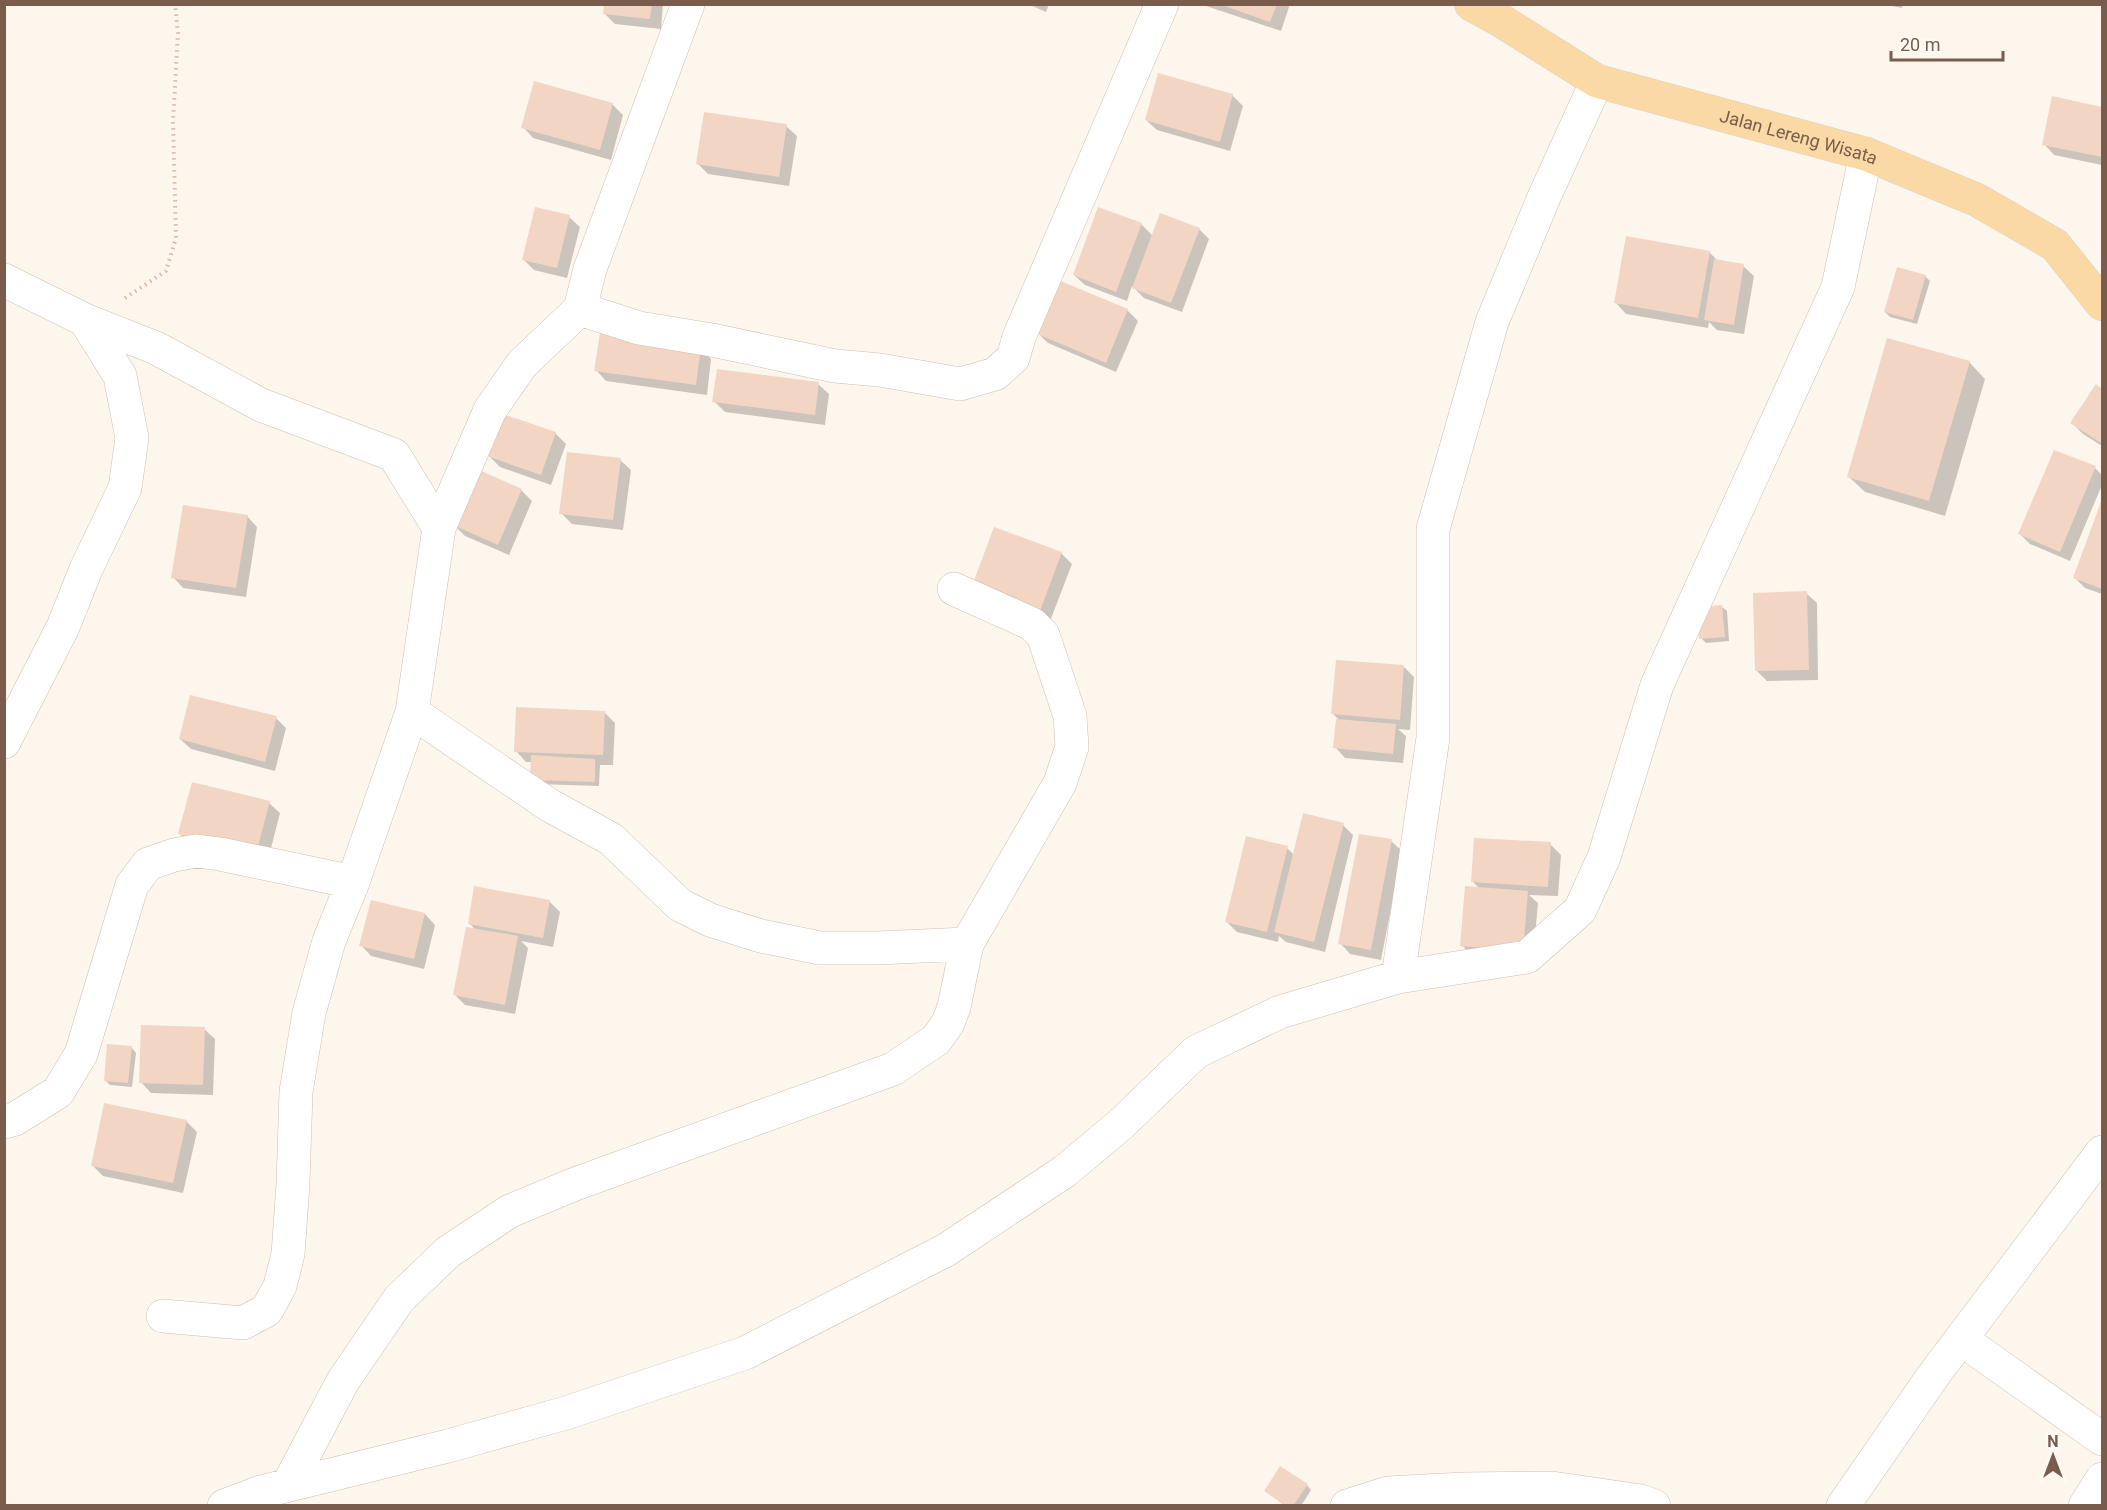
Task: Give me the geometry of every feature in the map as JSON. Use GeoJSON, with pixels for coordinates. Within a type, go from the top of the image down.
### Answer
{"type":"FeatureCollection","features":[{"type":"Feature","properties":{"kind":"main road","name":"Jalan Lereng Wisata"},"geometry":{"type":"LineString","coordinates":[[1471,4],[1597,81],[1866,154],[1977,200],[2055,245],[2103,304]]}},
{"type":"Feature","properties":{"kind":"street"},"geometry":{"type":"LineString","coordinates":[[163,1316],[243,1323],[267,1310],[280,1286],[288,1254],[296,1092],[309,1013],[329,941],[353,882],[412,712],[439,528],[490,410],[522,364],[580,309],[590,269],[688,4]]}},
{"type":"Feature","properties":{"kind":"street"},"geometry":{"type":"LineString","coordinates":[[580,309],[639,328],[712,340],[835,366],[880,370],[960,384],[995,374],[1013,358],[1019,337],[1162,4]]}},
{"type":"Feature","properties":{"kind":"street"},"geometry":{"type":"LineString","coordinates":[[1398,977],[1433,738],[1433,529],[1492,321],[1545,195],[1597,81]]}},
{"type":"Feature","properties":{"kind":"street"},"geometry":{"type":"LineString","coordinates":[[224,1506],[261,1491],[448,1446],[566,1413],[745,1353],[946,1250],[1055,1178],[1120,1125],[1196,1052],[1280,1012],[1398,977],[1527,957],[1580,910],[1604,857],[1657,685],[1838,287],[1866,154]]}},
{"type":"Feature","properties":{"kind":"street"},"geometry":{"type":"LineString","coordinates":[[4,280],[85,320],[156,348],[261,405],[394,455],[439,528]]}},
{"type":"Feature","properties":{"kind":"street"},"geometry":{"type":"LineString","coordinates":[[4,742],[63,627],[86,569],[125,488],[132,438],[120,376],[85,320]]}},
{"type":"Feature","properties":{"kind":"street"},"geometry":{"type":"LineString","coordinates":[[288,1485],[349,1372],[399,1299],[448,1252],[510,1210],[575,1184],[894,1069],[936,1040],[948,1023],[954,1007],[967,944],[1060,783],[1072,747],[1070,716],[1043,635],[1032,624],[954,589]]}},
{"type":"Feature","properties":{"kind":"street"},"geometry":{"type":"LineString","coordinates":[[412,712],[549,805],[611,839],[680,905],[710,920],[761,936],[820,948],[967,944]]}},
{"type":"Feature","properties":{"kind":"street"},"geometry":{"type":"LineString","coordinates":[[4,1122],[15,1119],[58,1092],[81,1054],[132,885],[148,864],[174,855],[196,851],[353,882]]}},
{"type":"Feature","properties":{"kind":"street"},"geometry":{"type":"LineString","coordinates":[[1843,1506],[1932,1376],[2103,1152]]}},
{"type":"Feature","properties":{"kind":"street"},"geometry":{"type":"LineString","coordinates":[[1961,1339],[2103,1439]]}},
{"type":"Feature","properties":{"kind":"street"},"geometry":{"type":"LineString","coordinates":[[2085,1506],[2103,1479]]}},
{"type":"Feature","properties":{"kind":"street"},"geometry":{"type":"LineString","coordinates":[[1347,1506],[1388,1493],[1541,1488],[1641,1502],[1654,1506]]}},
{"type":"Feature","properties":{"kind":"path"},"geometry":{"type":"LineString","coordinates":[[85,320],[142,288],[166,271],[176,238],[173,122],[178,33],[175,4]]}},
{"type":"Feature","properties":{"kind":"building"},"geometry":{"type":"Polygon","coordinates":[[[604,4],[652,4],[650,19],[603,14],[604,4]]]}},
{"type":"Feature","properties":{"kind":"building"},"geometry":{"type":"Polygon","coordinates":[[[1219,4],[1277,4],[1270,22],[1219,4]]]}},
{"type":"Feature","properties":{"kind":"building"},"geometry":{"type":"Polygon","coordinates":[[[1158,73],[1233,94],[1220,142],[1145,120],[1158,73]]]}},
{"type":"Feature","properties":{"kind":"building"},"geometry":{"type":"Polygon","coordinates":[[[534,81],[613,103],[600,150],[521,128],[534,81]]]}},
{"type":"Feature","properties":{"kind":"building"},"geometry":{"type":"Polygon","coordinates":[[[2052,96],[2102,107],[2102,157],[2042,145],[2052,96]]]}},
{"type":"Feature","properties":{"kind":"building"},"geometry":{"type":"Polygon","coordinates":[[[704,112],[787,124],[779,177],[696,164],[704,112]]]}},
{"type":"Feature","properties":{"kind":"building"},"geometry":{"type":"Polygon","coordinates":[[[535,207],[570,215],[557,268],[522,260],[535,207]]]}},
{"type":"Feature","properties":{"kind":"building"},"geometry":{"type":"Polygon","coordinates":[[[1098,207],[1142,223],[1116,292],[1073,275],[1098,207]]]}},
{"type":"Feature","properties":{"kind":"building"},"geometry":{"type":"Polygon","coordinates":[[[1160,213],[1200,228],[1171,303],[1132,288],[1160,213]]]}},
{"type":"Feature","properties":{"kind":"building"},"geometry":{"type":"Polygon","coordinates":[[[1626,236],[1710,251],[1698,318],[1614,303],[1626,236]]]}},
{"type":"Feature","properties":{"kind":"building"},"geometry":{"type":"Polygon","coordinates":[[[1714,259],[1744,264],[1734,325],[1704,320],[1714,259]]]}},
{"type":"Feature","properties":{"kind":"building"},"geometry":{"type":"Polygon","coordinates":[[[1897,267],[1926,275],[1913,320],[1884,312],[1897,267]]]}},
{"type":"Feature","properties":{"kind":"building"},"geometry":{"type":"Polygon","coordinates":[[[1058,280],[1128,309],[1106,363],[1035,333],[1058,280]]]}},
{"type":"Feature","properties":{"kind":"building"},"geometry":{"type":"Polygon","coordinates":[[[600,333],[701,347],[696,385],[594,371],[600,333]]]}},
{"type":"Feature","properties":{"kind":"building"},"geometry":{"type":"Polygon","coordinates":[[[1887,338],[1970,361],[1929,501],[1847,477],[1887,338]]]}},
{"type":"Feature","properties":{"kind":"building"},"geometry":{"type":"Polygon","coordinates":[[[717,369],[819,382],[815,415],[712,402],[717,369]]]}},
{"type":"Feature","properties":{"kind":"building"},"geometry":{"type":"Polygon","coordinates":[[[2096,384],[2102,389],[2101,443],[2070,423],[2096,384]]]}},
{"type":"Feature","properties":{"kind":"building"},"geometry":{"type":"Polygon","coordinates":[[[503,414],[556,432],[541,475],[487,456],[503,414]]]}},
{"type":"Feature","properties":{"kind":"building"},"geometry":{"type":"Polygon","coordinates":[[[2054,450],[2096,466],[2060,552],[2018,534],[2054,450]]]}},
{"type":"Feature","properties":{"kind":"building"},"geometry":{"type":"Polygon","coordinates":[[[567,452],[621,458],[613,520],[559,514],[567,452]]]}},
{"type":"Feature","properties":{"kind":"building"},"geometry":{"type":"Polygon","coordinates":[[[477,469],[522,489],[498,545],[453,525],[477,469]]]}},
{"type":"Feature","properties":{"kind":"building"},"geometry":{"type":"Polygon","coordinates":[[[2102,499],[2102,589],[2073,578],[2102,499]]]}},
{"type":"Feature","properties":{"kind":"building"},"geometry":{"type":"Polygon","coordinates":[[[183,505],[248,515],[236,588],[171,578],[183,505]]]}},
{"type":"Feature","properties":{"kind":"building"},"geometry":{"type":"Polygon","coordinates":[[[994,527],[1062,552],[1037,619],[969,594],[994,527]]]}},
{"type":"Feature","properties":{"kind":"building"},"geometry":{"type":"Polygon","coordinates":[[[1807,591],[1809,670],[1755,671],[1753,593],[1807,591]]]}},
{"type":"Feature","properties":{"kind":"building"},"geometry":{"type":"Polygon","coordinates":[[[1722,605],[1725,637],[1699,639],[1698,607],[1722,605]]]}},
{"type":"Feature","properties":{"kind":"building"},"geometry":{"type":"Polygon","coordinates":[[[1336,660],[1404,665],[1400,720],[1331,714],[1336,660]]]}},
{"type":"Feature","properties":{"kind":"building"},"geometry":{"type":"Polygon","coordinates":[[[190,695],[277,716],[265,762],[179,739],[190,695]]]}},
{"type":"Feature","properties":{"kind":"building"},"geometry":{"type":"Polygon","coordinates":[[[516,707],[605,711],[603,755],[514,752],[516,707]]]}},
{"type":"Feature","properties":{"kind":"building"},"geometry":{"type":"Polygon","coordinates":[[[1336,719],[1396,724],[1393,754],[1333,748],[1336,719]]]}},
{"type":"Feature","properties":{"kind":"building"},"geometry":{"type":"Polygon","coordinates":[[[531,755],[595,759],[595,782],[530,780],[531,755]]]}},
{"type":"Feature","properties":{"kind":"building"},"geometry":{"type":"Polygon","coordinates":[[[192,782],[270,801],[256,854],[178,834],[192,782]]]}},
{"type":"Feature","properties":{"kind":"building"},"geometry":{"type":"Polygon","coordinates":[[[1303,813],[1344,823],[1314,942],[1274,932],[1303,813]]]}},
{"type":"Feature","properties":{"kind":"building"},"geometry":{"type":"Polygon","coordinates":[[[1359,834],[1392,839],[1371,950],[1338,944],[1359,834]]]}},
{"type":"Feature","properties":{"kind":"building"},"geometry":{"type":"Polygon","coordinates":[[[1246,836],[1288,846],[1267,932],[1225,922],[1246,836]]]}},
{"type":"Feature","properties":{"kind":"building"},"geometry":{"type":"Polygon","coordinates":[[[1474,838],[1551,842],[1548,887],[1471,882],[1474,838]]]}},
{"type":"Feature","properties":{"kind":"building"},"geometry":{"type":"Polygon","coordinates":[[[474,886],[550,900],[543,938],[468,924],[474,886]]]}},
{"type":"Feature","properties":{"kind":"building"},"geometry":{"type":"Polygon","coordinates":[[[1465,886],[1528,891],[1523,951],[1460,946],[1465,886]]]}},
{"type":"Feature","properties":{"kind":"building"},"geometry":{"type":"Polygon","coordinates":[[[371,900],[425,913],[414,959],[359,946],[371,900]]]}},
{"type":"Feature","properties":{"kind":"building"},"geometry":{"type":"Polygon","coordinates":[[[466,927],[518,936],[505,1005],[453,995],[466,927]]]}},
{"type":"Feature","properties":{"kind":"building"},"geometry":{"type":"Polygon","coordinates":[[[141,1025],[205,1027],[203,1085],[139,1083],[141,1025]]]}},
{"type":"Feature","properties":{"kind":"building"},"geometry":{"type":"Polygon","coordinates":[[[107,1044],[132,1046],[128,1083],[104,1081],[107,1044]]]}},
{"type":"Feature","properties":{"kind":"building"},"geometry":{"type":"Polygon","coordinates":[[[104,1103],[187,1120],[173,1183],[91,1166],[104,1103]]]}},
{"type":"Feature","properties":{"kind":"building"},"geometry":{"type":"Polygon","coordinates":[[[1280,1466],[1308,1484],[1293,1506],[1286,1506],[1264,1491],[1280,1466]]]}}]}
